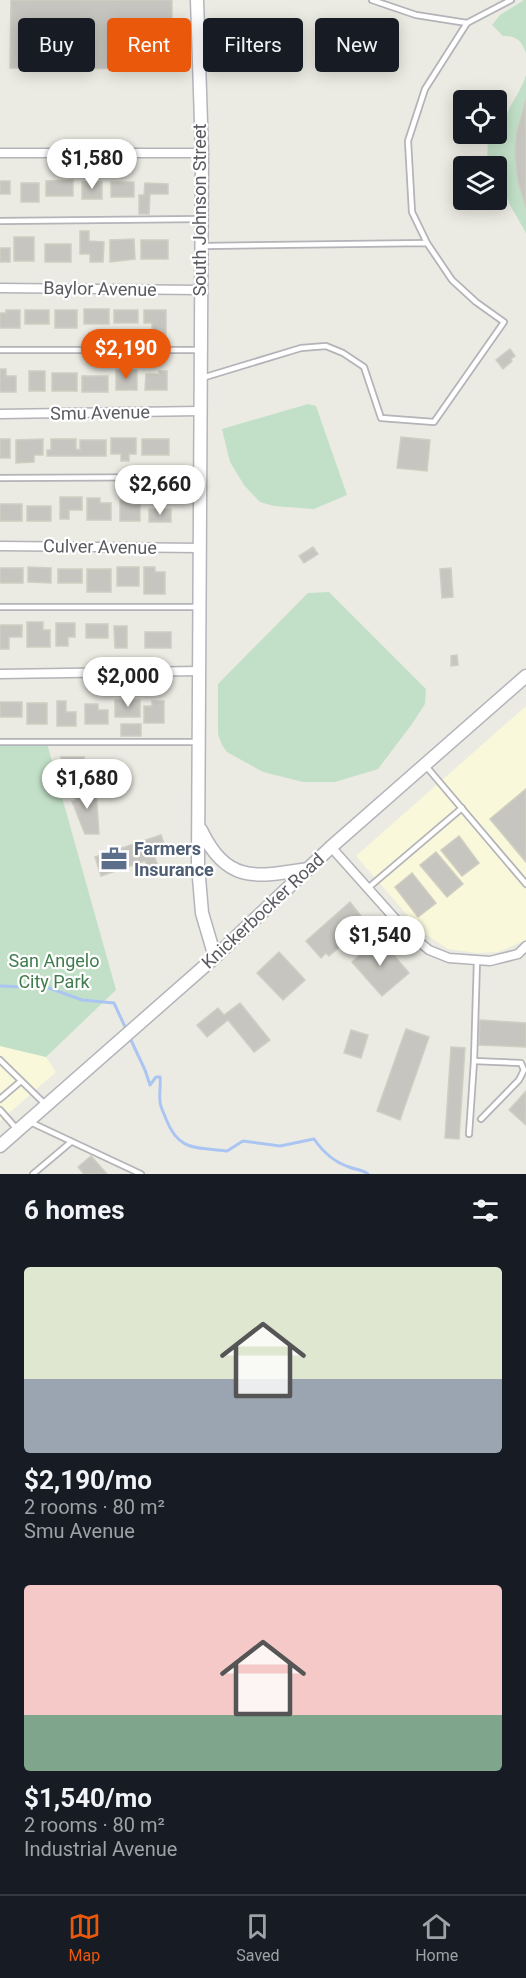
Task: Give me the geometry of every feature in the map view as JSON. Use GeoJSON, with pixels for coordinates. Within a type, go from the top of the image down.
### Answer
{"type":"FeatureCollection","features":[{"type":"Feature","properties":{"kind":"main road","name":"South Johnson Street"},"geometry":{"type":"LineString","coordinates":[[197,0],[202,153],[198,866],[202,913],[215,957]]}},
{"type":"Feature","properties":{"kind":"main road","name":"Knickerbocker Road"},"geometry":{"type":"LineString","coordinates":[[0,1146],[215,957],[331,847],[526,676]]}},
{"type":"Feature","properties":{"kind":"main road"},"geometry":{"type":"LineString","coordinates":[[198,826],[210,849],[223,862],[236,870],[252,875],[267,875],[308,869]]}},
{"type":"Feature","properties":{"kind":"street"},"geometry":{"type":"LineString","coordinates":[[0,153],[202,153]]}},
{"type":"Feature","properties":{"kind":"street","name":"Baylor Avenue"},"geometry":{"type":"LineString","coordinates":[[0,288],[200,290]]}},
{"type":"Feature","properties":{"kind":"street","name":"Smu Avenue"},"geometry":{"type":"LineString","coordinates":[[0,414],[200,411]]}},
{"type":"Feature","properties":{"kind":"street","name":"Culver Avenue"},"geometry":{"type":"LineString","coordinates":[[0,546],[200,548]]}},
{"type":"Feature","properties":{"kind":"street"},"geometry":{"type":"LineString","coordinates":[[0,674],[199,671]]}},
{"type":"Feature","properties":{"kind":"street"},"geometry":{"type":"LineString","coordinates":[[331,847],[406,931],[429,950],[449,958],[490,961],[518,954],[526,946]]}},
{"type":"Feature","properties":{"kind":"lane"},"geometry":{"type":"LineString","coordinates":[[372,0],[416,15],[467,22]]}},
{"type":"Feature","properties":{"kind":"lane"},"geometry":{"type":"LineString","coordinates":[[200,379],[301,348],[326,346],[343,353],[364,368],[381,418],[434,422],[504,322],[476,302],[452,280],[427,243],[412,212],[408,141],[425,89],[467,22],[511,0]]}},
{"type":"Feature","properties":{"kind":"lane"},"geometry":{"type":"LineString","coordinates":[[0,221],[201,219]]}},
{"type":"Feature","properties":{"kind":"lane"},"geometry":{"type":"LineString","coordinates":[[201,246],[427,243]]}},
{"type":"Feature","properties":{"kind":"lane"},"geometry":{"type":"LineString","coordinates":[[0,350],[200,350]]}},
{"type":"Feature","properties":{"kind":"lane"},"geometry":{"type":"LineString","coordinates":[[0,478],[200,477]]}},
{"type":"Feature","properties":{"kind":"lane"},"geometry":{"type":"LineString","coordinates":[[0,607],[200,607]]}},
{"type":"Feature","properties":{"kind":"lane"},"geometry":{"type":"LineString","coordinates":[[0,742],[199,742]]}},
{"type":"Feature","properties":{"kind":"lane"},"geometry":{"type":"LineString","coordinates":[[425,764],[526,884]]}},
{"type":"Feature","properties":{"kind":"lane"},"geometry":{"type":"LineString","coordinates":[[368,888],[462,808]]}},
{"type":"Feature","properties":{"kind":"lane"},"geometry":{"type":"LineString","coordinates":[[469,1134],[477,960]]}},
{"type":"Feature","properties":{"kind":"lane"},"geometry":{"type":"LineString","coordinates":[[0,1060],[46,1105]]}},
{"type":"Feature","properties":{"kind":"lane"},"geometry":{"type":"LineString","coordinates":[[474,1061],[521,1063],[524,1070],[519,1080],[481,1119]]}},
{"type":"Feature","properties":{"kind":"lane"},"geometry":{"type":"LineString","coordinates":[[0,1099],[21,1081]]}},
{"type":"Feature","properties":{"kind":"lane"},"geometry":{"type":"LineString","coordinates":[[0,1088],[6,1094]]}},
{"type":"Feature","properties":{"kind":"lane"},"geometry":{"type":"LineString","coordinates":[[0,1110],[18,1130]]}},
{"type":"Feature","properties":{"kind":"lane"},"geometry":{"type":"LineString","coordinates":[[28,1121],[141,1174]]}},
{"type":"Feature","properties":{"kind":"lane"},"geometry":{"type":"LineString","coordinates":[[33,1174],[71,1142]]}},
{"type":"Feature","properties":{"kind":"shaded area"},"geometry":{"type":"Polygon","coordinates":[[[526,706],[526,939],[498,952],[477,953],[448,949],[422,932],[356,856],[526,706]]]}},
{"type":"Feature","properties":{"kind":"shaded area"},"geometry":{"type":"Polygon","coordinates":[[[0,1046],[46,1057],[56,1072],[0,1121],[0,1046]]]}},
{"type":"Feature","properties":{"kind":"green space"},"geometry":{"type":"Polygon","coordinates":[[[526,0],[526,53],[518,40],[503,36],[492,25],[500,15],[526,0]]]}},
{"type":"Feature","properties":{"kind":"green space"},"geometry":{"type":"Polygon","coordinates":[[[526,75],[526,233],[507,198],[507,156],[487,156],[488,144],[507,144],[507,115],[526,75]]]}},
{"type":"Feature","properties":{"kind":"green space"},"geometry":{"type":"Polygon","coordinates":[[[308,404],[316,406],[347,495],[314,509],[274,506],[260,502],[244,485],[230,462],[222,429],[308,404]]]}},
{"type":"Feature","properties":{"kind":"green space"},"geometry":{"type":"Polygon","coordinates":[[[329,592],[426,689],[425,704],[378,769],[335,782],[303,782],[263,772],[227,752],[218,734],[218,684],[308,593],[329,592]]]}},
{"type":"Feature","properties":{"kind":"green space","name":"San Angelo City Park"},"geometry":{"type":"Polygon","coordinates":[[[0,740],[46,740],[116,990],[46,1057],[0,1046],[0,740]]]}},
{"type":"Feature","properties":{"kind":"building"},"geometry":{"type":"Polygon","coordinates":[[[11,0],[172,0],[172,18],[107,18],[107,69],[95,69],[95,18],[18,18],[18,68],[10,68],[11,0]]]}},
{"type":"Feature","properties":{"kind":"building"},"geometry":{"type":"Polygon","coordinates":[[[526,99],[526,208],[518,182],[515,152],[517,131],[526,99]]]}},
{"type":"Feature","properties":{"kind":"building"},"geometry":{"type":"Polygon","coordinates":[[[73,180],[73,196],[46,196],[46,181],[73,180]]]}},
{"type":"Feature","properties":{"kind":"building"},"geometry":{"type":"Polygon","coordinates":[[[0,181],[10,181],[10,194],[0,194],[0,181]]]}},
{"type":"Feature","properties":{"kind":"building"},"geometry":{"type":"Polygon","coordinates":[[[82,182],[102,182],[102,199],[82,199],[82,182]]]}},
{"type":"Feature","properties":{"kind":"building"},"geometry":{"type":"Polygon","coordinates":[[[111,182],[134,182],[134,197],[111,197],[111,182]]]}},
{"type":"Feature","properties":{"kind":"building"},"geometry":{"type":"Polygon","coordinates":[[[21,183],[39,183],[39,202],[21,202],[21,183]]]}},
{"type":"Feature","properties":{"kind":"building"},"geometry":{"type":"Polygon","coordinates":[[[145,183],[168,184],[168,194],[150,194],[149,214],[139,214],[139,195],[144,195],[145,183]]]}},
{"type":"Feature","properties":{"kind":"building"},"geometry":{"type":"Polygon","coordinates":[[[80,231],[89,231],[89,241],[104,242],[103,262],[90,262],[90,254],[80,254],[80,231]]]}},
{"type":"Feature","properties":{"kind":"building"},"geometry":{"type":"Polygon","coordinates":[[[14,237],[34,237],[34,261],[14,261],[14,237]]]}},
{"type":"Feature","properties":{"kind":"building"},"geometry":{"type":"Polygon","coordinates":[[[134,239],[135,259],[110,262],[110,240],[134,239]]]}},
{"type":"Feature","properties":{"kind":"building"},"geometry":{"type":"Polygon","coordinates":[[[141,240],[168,240],[168,259],[141,259],[141,240]]]}},
{"type":"Feature","properties":{"kind":"building"},"geometry":{"type":"Polygon","coordinates":[[[45,244],[71,244],[71,262],[45,262],[45,244]]]}},
{"type":"Feature","properties":{"kind":"building"},"geometry":{"type":"Polygon","coordinates":[[[0,248],[10,248],[10,262],[0,262],[0,248]]]}},
{"type":"Feature","properties":{"kind":"building"},"geometry":{"type":"Polygon","coordinates":[[[84,309],[109,309],[109,324],[84,324],[84,309]]]}},
{"type":"Feature","properties":{"kind":"building"},"geometry":{"type":"Polygon","coordinates":[[[6,310],[20,310],[20,328],[0,328],[0,313],[6,313],[6,310]]]}},
{"type":"Feature","properties":{"kind":"building"},"geometry":{"type":"Polygon","coordinates":[[[25,310],[49,310],[49,324],[25,324],[25,310]]]}},
{"type":"Feature","properties":{"kind":"building"},"geometry":{"type":"Polygon","coordinates":[[[55,310],[77,310],[77,328],[55,328],[55,310]]]}},
{"type":"Feature","properties":{"kind":"building"},"geometry":{"type":"Polygon","coordinates":[[[114,310],[138,310],[138,323],[114,323],[114,310]]]}},
{"type":"Feature","properties":{"kind":"building"},"geometry":{"type":"Polygon","coordinates":[[[144,310],[166,310],[166,335],[152,335],[152,323],[144,323],[144,310]]]}},
{"type":"Feature","properties":{"kind":"building"},"geometry":{"type":"Polygon","coordinates":[[[510,349],[515,356],[503,369],[496,360],[510,349]]]}},
{"type":"Feature","properties":{"kind":"building"},"geometry":{"type":"Polygon","coordinates":[[[0,369],[6,369],[6,376],[16,376],[16,392],[0,392],[0,369]]]}},
{"type":"Feature","properties":{"kind":"building"},"geometry":{"type":"Polygon","coordinates":[[[116,370],[137,370],[137,390],[116,390],[116,370]]]}},
{"type":"Feature","properties":{"kind":"building"},"geometry":{"type":"Polygon","coordinates":[[[29,371],[45,371],[45,391],[29,391],[29,371]]]}},
{"type":"Feature","properties":{"kind":"building"},"geometry":{"type":"Polygon","coordinates":[[[159,371],[167,371],[167,390],[145,390],[146,374],[159,374],[159,371]]]}},
{"type":"Feature","properties":{"kind":"building"},"geometry":{"type":"Polygon","coordinates":[[[52,373],[77,373],[77,391],[52,391],[52,373]]]}},
{"type":"Feature","properties":{"kind":"building"},"geometry":{"type":"Polygon","coordinates":[[[82,376],[108,376],[108,392],[82,392],[82,376]]]}},
{"type":"Feature","properties":{"kind":"building"},"geometry":{"type":"Polygon","coordinates":[[[401,437],[430,440],[427,471],[397,468],[401,437]]]}},
{"type":"Feature","properties":{"kind":"building"},"geometry":{"type":"Polygon","coordinates":[[[111,438],[136,438],[136,454],[129,454],[129,461],[121,461],[121,454],[111,454],[111,438]]]}},
{"type":"Feature","properties":{"kind":"building"},"geometry":{"type":"Polygon","coordinates":[[[0,439],[10,439],[10,458],[0,458],[0,439]]]}},
{"type":"Feature","properties":{"kind":"building"},"geometry":{"type":"Polygon","coordinates":[[[43,439],[43,455],[34,455],[34,462],[16,463],[16,440],[43,439]]]}},
{"type":"Feature","properties":{"kind":"building"},"geometry":{"type":"Polygon","coordinates":[[[51,439],[76,439],[76,449],[80,450],[80,440],[106,440],[106,456],[47,456],[47,450],[51,450],[51,439]]]}},
{"type":"Feature","properties":{"kind":"building"},"geometry":{"type":"Polygon","coordinates":[[[142,439],[169,439],[169,455],[142,455],[142,439]]]}},
{"type":"Feature","properties":{"kind":"building"},"geometry":{"type":"Polygon","coordinates":[[[60,497],[82,497],[82,510],[69,510],[69,519],[60,519],[60,497]]]}},
{"type":"Feature","properties":{"kind":"building"},"geometry":{"type":"Polygon","coordinates":[[[87,498],[100,498],[100,503],[111,503],[111,520],[87,520],[87,498]]]}},
{"type":"Feature","properties":{"kind":"building"},"geometry":{"type":"Polygon","coordinates":[[[120,500],[132,500],[132,505],[140,505],[140,521],[120,521],[120,500]]]}},
{"type":"Feature","properties":{"kind":"building"},"geometry":{"type":"Polygon","coordinates":[[[0,504],[22,504],[22,521],[0,521],[0,504]]]}},
{"type":"Feature","properties":{"kind":"building"},"geometry":{"type":"Polygon","coordinates":[[[27,506],[51,506],[51,521],[27,521],[27,506]]]}},
{"type":"Feature","properties":{"kind":"building"},"geometry":{"type":"Polygon","coordinates":[[[149,509],[171,509],[171,522],[149,522],[149,509]]]}},
{"type":"Feature","properties":{"kind":"building"},"geometry":{"type":"Polygon","coordinates":[[[313,547],[318,554],[304,563],[299,556],[313,547]]]}},
{"type":"Feature","properties":{"kind":"building"},"geometry":{"type":"Polygon","coordinates":[[[28,567],[51,568],[51,583],[28,582],[28,567]]]}},
{"type":"Feature","properties":{"kind":"building"},"geometry":{"type":"Polygon","coordinates":[[[117,567],[139,567],[139,586],[117,586],[117,567]]]}},
{"type":"Feature","properties":{"kind":"building"},"geometry":{"type":"Polygon","coordinates":[[[144,567],[155,567],[155,572],[165,572],[165,594],[144,594],[144,567]]]}},
{"type":"Feature","properties":{"kind":"building"},"geometry":{"type":"Polygon","coordinates":[[[0,568],[23,568],[23,583],[0,583],[0,568]]]}},
{"type":"Feature","properties":{"kind":"building"},"geometry":{"type":"Polygon","coordinates":[[[451,568],[453,597],[442,598],[440,569],[451,568]]]}},
{"type":"Feature","properties":{"kind":"building"},"geometry":{"type":"Polygon","coordinates":[[[58,569],[82,569],[82,583],[58,583],[58,569]]]}},
{"type":"Feature","properties":{"kind":"building"},"geometry":{"type":"Polygon","coordinates":[[[87,569],[111,569],[111,592],[87,592],[87,569]]]}},
{"type":"Feature","properties":{"kind":"building"},"geometry":{"type":"Polygon","coordinates":[[[27,622],[43,622],[43,630],[50,630],[50,647],[27,647],[27,622]]]}},
{"type":"Feature","properties":{"kind":"building"},"geometry":{"type":"Polygon","coordinates":[[[56,623],[75,623],[75,637],[68,637],[68,646],[56,646],[56,623]]]}},
{"type":"Feature","properties":{"kind":"building"},"geometry":{"type":"Polygon","coordinates":[[[86,624],[108,624],[108,638],[86,638],[86,624]]]}},
{"type":"Feature","properties":{"kind":"building"},"geometry":{"type":"Polygon","coordinates":[[[0,625],[22,625],[22,637],[9,637],[9,649],[0,649],[0,625]]]}},
{"type":"Feature","properties":{"kind":"building"},"geometry":{"type":"Polygon","coordinates":[[[114,626],[127,626],[127,648],[115,648],[114,626]]]}},
{"type":"Feature","properties":{"kind":"building"},"geometry":{"type":"Polygon","coordinates":[[[145,632],[171,632],[171,648],[145,648],[145,632]]]}},
{"type":"Feature","properties":{"kind":"building"},"geometry":{"type":"Polygon","coordinates":[[[457,655],[458,665],[451,666],[451,656],[457,655]]]}},
{"type":"Feature","properties":{"kind":"building"},"geometry":{"type":"Polygon","coordinates":[[[115,700],[140,700],[140,717],[115,717],[115,700]]]}},
{"type":"Feature","properties":{"kind":"building"},"geometry":{"type":"Polygon","coordinates":[[[57,701],[66,701],[66,712],[76,712],[76,726],[57,726],[57,701]]]}},
{"type":"Feature","properties":{"kind":"building"},"geometry":{"type":"Polygon","coordinates":[[[152,701],[164,701],[164,723],[144,723],[144,706],[152,706],[152,701]]]}},
{"type":"Feature","properties":{"kind":"building"},"geometry":{"type":"Polygon","coordinates":[[[0,702],[22,702],[22,717],[0,717],[0,702]]]}},
{"type":"Feature","properties":{"kind":"building"},"geometry":{"type":"Polygon","coordinates":[[[27,703],[47,703],[47,724],[27,724],[27,703]]]}},
{"type":"Feature","properties":{"kind":"building"},"geometry":{"type":"Polygon","coordinates":[[[85,704],[98,704],[98,710],[108,710],[108,724],[85,724],[85,704]]]}},
{"type":"Feature","properties":{"kind":"building"},"geometry":{"type":"Polygon","coordinates":[[[121,724],[141,724],[141,736],[121,736],[121,724]]]}},
{"type":"Feature","properties":{"kind":"building"},"geometry":{"type":"Polygon","coordinates":[[[61,757],[84,757],[83,771],[91,771],[90,789],[67,788],[67,780],[61,774],[61,757]]]}},
{"type":"Feature","properties":{"kind":"building"},"geometry":{"type":"Polygon","coordinates":[[[96,789],[99,834],[85,834],[72,801],[75,801],[75,790],[96,789]]]}},
{"type":"Feature","properties":{"kind":"building"},"geometry":{"type":"Polygon","coordinates":[[[526,789],[526,862],[490,819],[526,789]]]}},
{"type":"Feature","properties":{"kind":"building"},"geometry":{"type":"Polygon","coordinates":[[[161,835],[164,844],[152,848],[159,870],[149,874],[145,861],[101,876],[95,857],[161,835]]]}},
{"type":"Feature","properties":{"kind":"building"},"geometry":{"type":"Polygon","coordinates":[[[459,836],[479,863],[462,876],[441,850],[459,836]]]}},
{"type":"Feature","properties":{"kind":"building"},"geometry":{"type":"Polygon","coordinates":[[[436,852],[463,884],[447,897],[420,865],[436,852]]]}},
{"type":"Feature","properties":{"kind":"building"},"geometry":{"type":"Polygon","coordinates":[[[412,873],[436,903],[418,917],[395,887],[412,873]]]}},
{"type":"Feature","properties":{"kind":"building"},"geometry":{"type":"Polygon","coordinates":[[[350,902],[364,920],[354,929],[357,932],[329,956],[326,953],[321,958],[306,941],[350,902]]]}},
{"type":"Feature","properties":{"kind":"building"},"geometry":{"type":"Polygon","coordinates":[[[379,938],[409,973],[382,996],[352,962],[379,938]]]}},
{"type":"Feature","properties":{"kind":"building"},"geometry":{"type":"Polygon","coordinates":[[[279,952],[305,980],[283,1000],[257,973],[279,952]]]}},
{"type":"Feature","properties":{"kind":"building"},"geometry":{"type":"Polygon","coordinates":[[[240,1003],[270,1040],[254,1052],[228,1020],[207,1037],[197,1025],[218,1008],[224,1015],[240,1003]]]}},
{"type":"Feature","properties":{"kind":"building"},"geometry":{"type":"Polygon","coordinates":[[[480,1020],[526,1023],[526,1047],[479,1045],[480,1020]]]}},
{"type":"Feature","properties":{"kind":"building"},"geometry":{"type":"Polygon","coordinates":[[[406,1029],[429,1037],[400,1120],[377,1111],[406,1029]]]}},
{"type":"Feature","properties":{"kind":"building"},"geometry":{"type":"Polygon","coordinates":[[[351,1030],[368,1035],[361,1058],[344,1053],[351,1030]]]}},
{"type":"Feature","properties":{"kind":"building"},"geometry":{"type":"Polygon","coordinates":[[[451,1047],[465,1048],[459,1139],[445,1138],[451,1047]]]}},
{"type":"Feature","properties":{"kind":"building"},"geometry":{"type":"Polygon","coordinates":[[[526,1091],[526,1125],[509,1110],[526,1091]]]}},
{"type":"Feature","properties":{"kind":"building"},"geometry":{"type":"Polygon","coordinates":[[[91,1156],[107,1174],[84,1174],[78,1167],[91,1156]]]}},
{"type":"Feature","properties":{"kind":"waterway"},"geometry":{"type":"LineString","coordinates":[[0,986],[49,988],[82,1000],[114,1003],[126,1029]]}},
{"type":"Feature","properties":{"kind":"waterway"},"geometry":{"type":"LineString","coordinates":[[130,1038],[150,1085],[156,1077],[160,1077],[161,1108],[171,1130],[183,1143],[198,1148],[227,1151],[243,1141],[280,1146],[314,1139],[334,1159],[368,1174]]}},
{"type":"Feature","properties":{"kind":"place","name":"Farmers Insurance"},"geometry":{"type":"Point","coordinates":[114,859]}}]}
